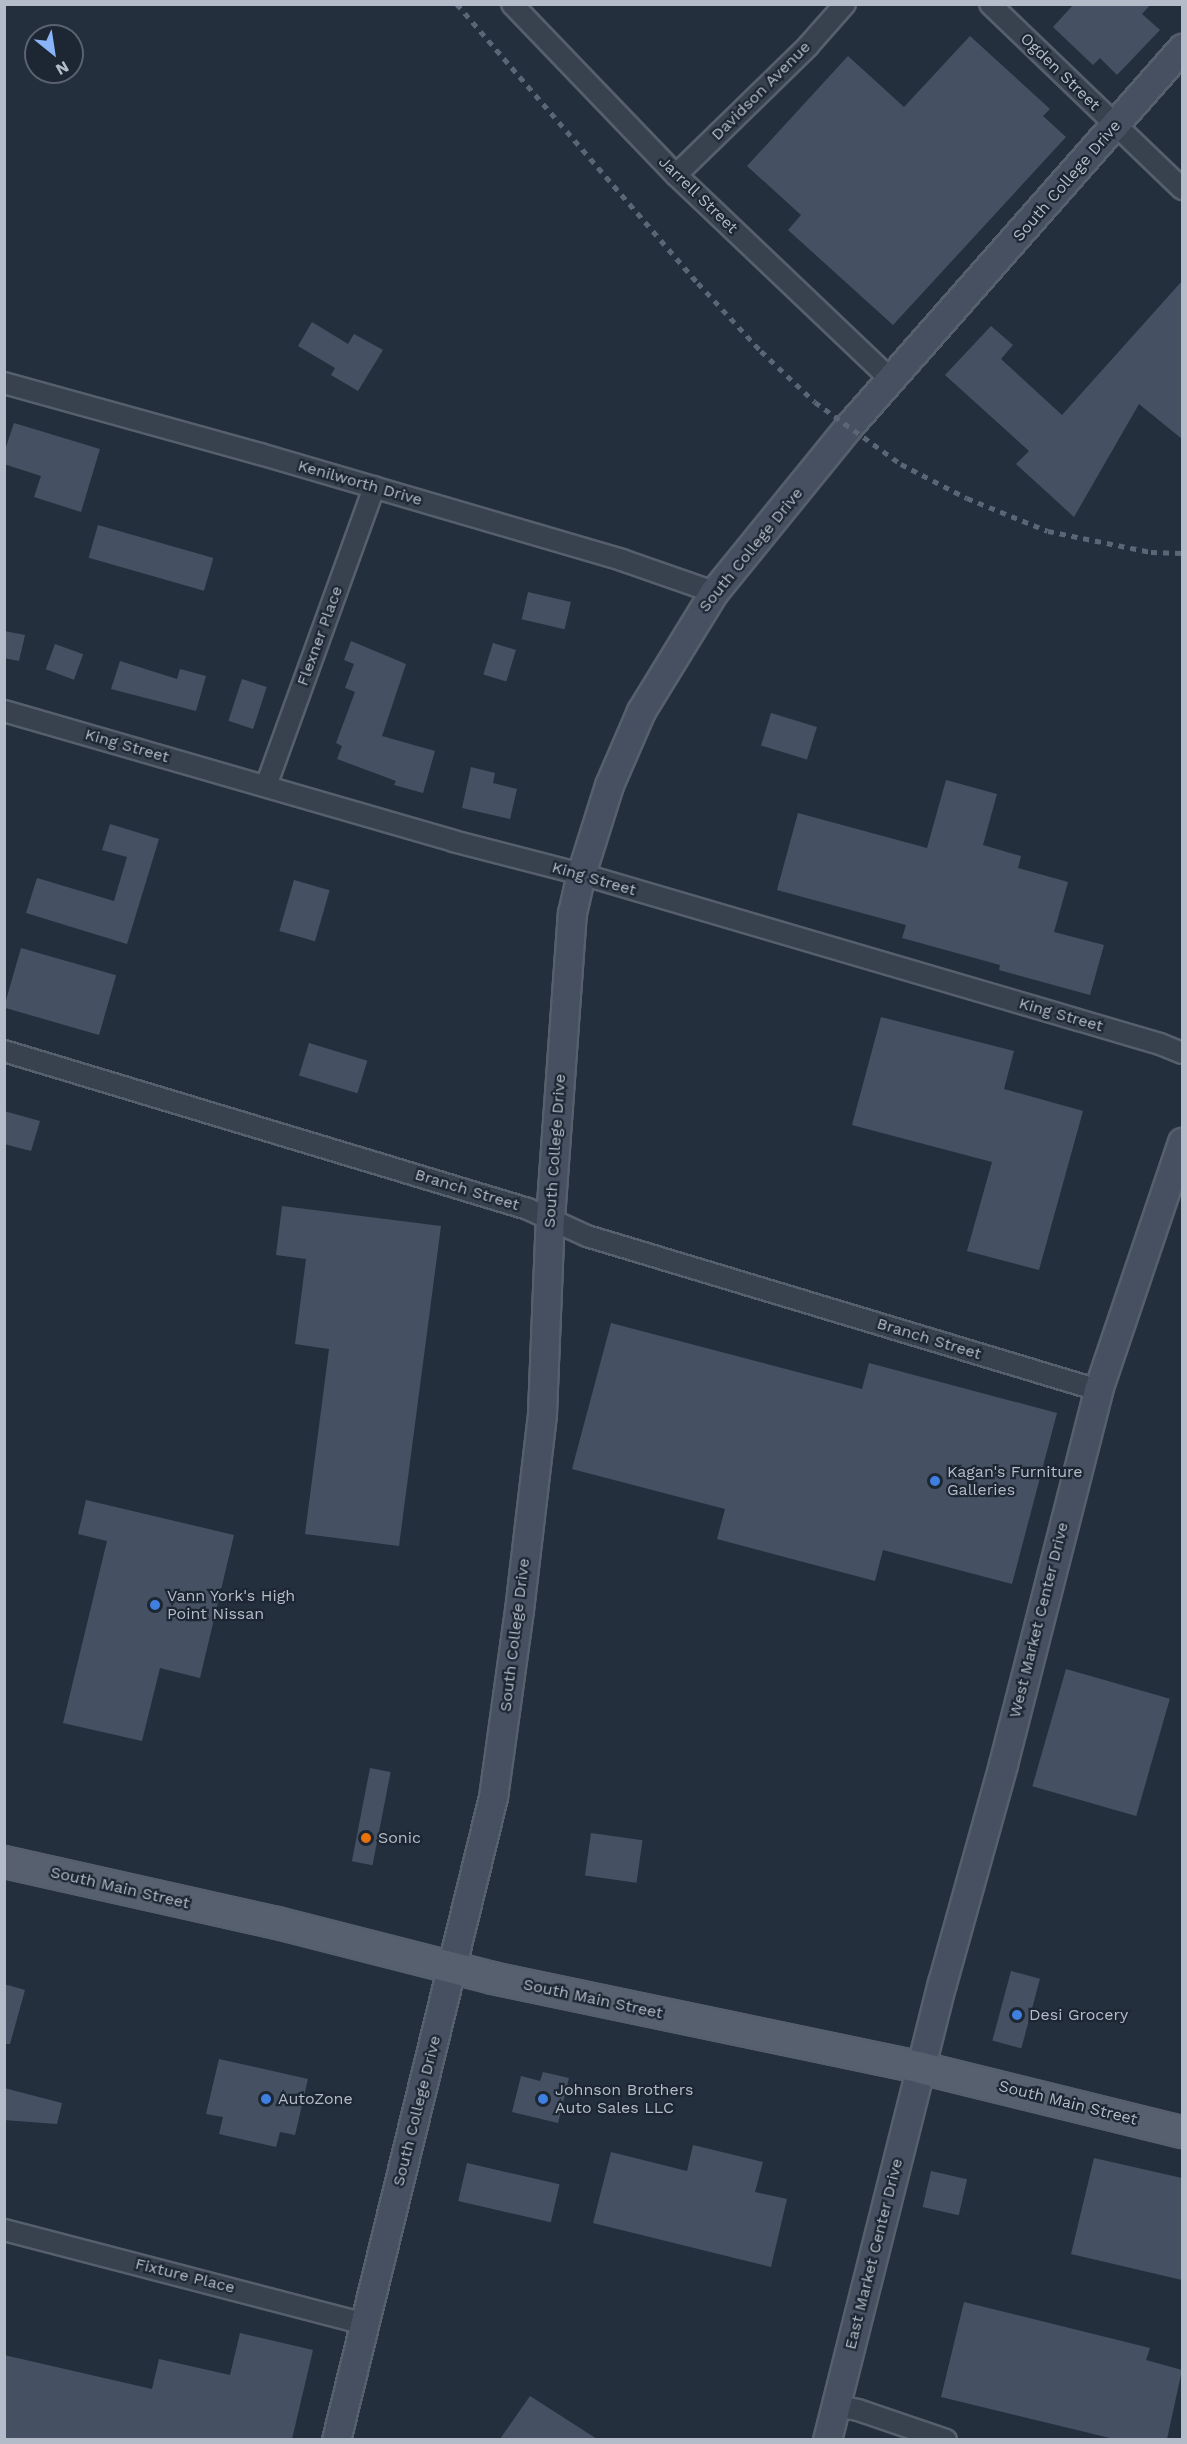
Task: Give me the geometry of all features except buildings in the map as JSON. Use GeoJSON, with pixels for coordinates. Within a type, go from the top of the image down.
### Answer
{"type":"FeatureCollection","features":[{"type":"Feature","properties":{"kind":"main road","name":"South College Drive"},"geometry":{"type":"LineString","coordinates":[[336,2439],[366,2324],[450,1967],[493,1797],[519,1610],[542,1413],[550,1218],[572,913],[581,874],[609,785],[640,711],[714,592],[849,426],[1182,48]]}},
{"type":"Feature","properties":{"kind":"main road","name":"West Market Center Drive"},"geometry":{"type":"LineString","coordinates":[[921,2067],[1003,1764],[1098,1390],[1182,1142]]}},
{"type":"Feature","properties":{"kind":"main road","name":"South Main Street"},"geometry":{"type":"LineString","coordinates":[[4,1862],[277,1923],[492,1978],[921,2067],[1182,2132]]}},
{"type":"Feature","properties":{"kind":"main road","name":"East Market Center Drive"},"geometry":{"type":"LineString","coordinates":[[827,2439],[921,2067]]}},
{"type":"Feature","properties":{"kind":"street","name":"Jarrell Street"},"geometry":{"type":"LineString","coordinates":[[512,4],[676,175],[891,380]]}},
{"type":"Feature","properties":{"kind":"street","name":"Davidson Avenue"},"geometry":{"type":"LineString","coordinates":[[676,175],[808,46],[845,4]]}},
{"type":"Feature","properties":{"kind":"street","name":"Ogden Street"},"geometry":{"type":"LineString","coordinates":[[990,4],[1182,189]]}},
{"type":"Feature","properties":{"kind":"street","name":"Kenilworth Drive"},"geometry":{"type":"LineString","coordinates":[[4,383],[374,487],[622,560],[714,592]]}},
{"type":"Feature","properties":{"kind":"street","name":"Flexner Place"},"geometry":{"type":"LineString","coordinates":[[266,786],[374,487]]}},
{"type":"Feature","properties":{"kind":"street","name":"King Street"},"geometry":{"type":"LineString","coordinates":[[4,711],[581,874],[1150,1041],[1182,1053]]}},
{"type":"Feature","properties":{"kind":"street","name":"Branch Street"},"geometry":{"type":"LineString","coordinates":[[4,1051],[528,1209],[587,1236],[1098,1390]]}},
{"type":"Feature","properties":{"kind":"street","name":"Fixture Place"},"geometry":{"type":"LineString","coordinates":[[4,2230],[366,2324]]}},
{"type":"Feature","properties":{"kind":"street"},"geometry":{"type":"LineString","coordinates":[[836,2406],[858,2410],[946,2439]]}},
{"type":"Feature","properties":{"kind":"railway"},"geometry":{"type":"LineString","coordinates":[[457,4],[698,283],[761,351],[815,402],[901,464],[967,498],[1048,531],[1151,552],[1182,553]]}},
{"type":"Feature","properties":{"kind":"place","name":"Kagan's Furniture Galleries"},"geometry":{"type":"Point","coordinates":[935,1481]}},
{"type":"Feature","properties":{"kind":"place","name":"Vann York's High Point Nissan"},"geometry":{"type":"Point","coordinates":[155,1605]}},
{"type":"Feature","properties":{"kind":"place","name":"Sonic"},"geometry":{"type":"Point","coordinates":[366,1838]}},
{"type":"Feature","properties":{"kind":"place","name":"Desi Grocery"},"geometry":{"type":"Point","coordinates":[1017,2015]}},
{"type":"Feature","properties":{"kind":"place","name":"AutoZone"},"geometry":{"type":"Point","coordinates":[266,2099]}},
{"type":"Feature","properties":{"kind":"place","name":"Johnson Brothers Auto Sales LLC"},"geometry":{"type":"Point","coordinates":[543,2099]}}]}
